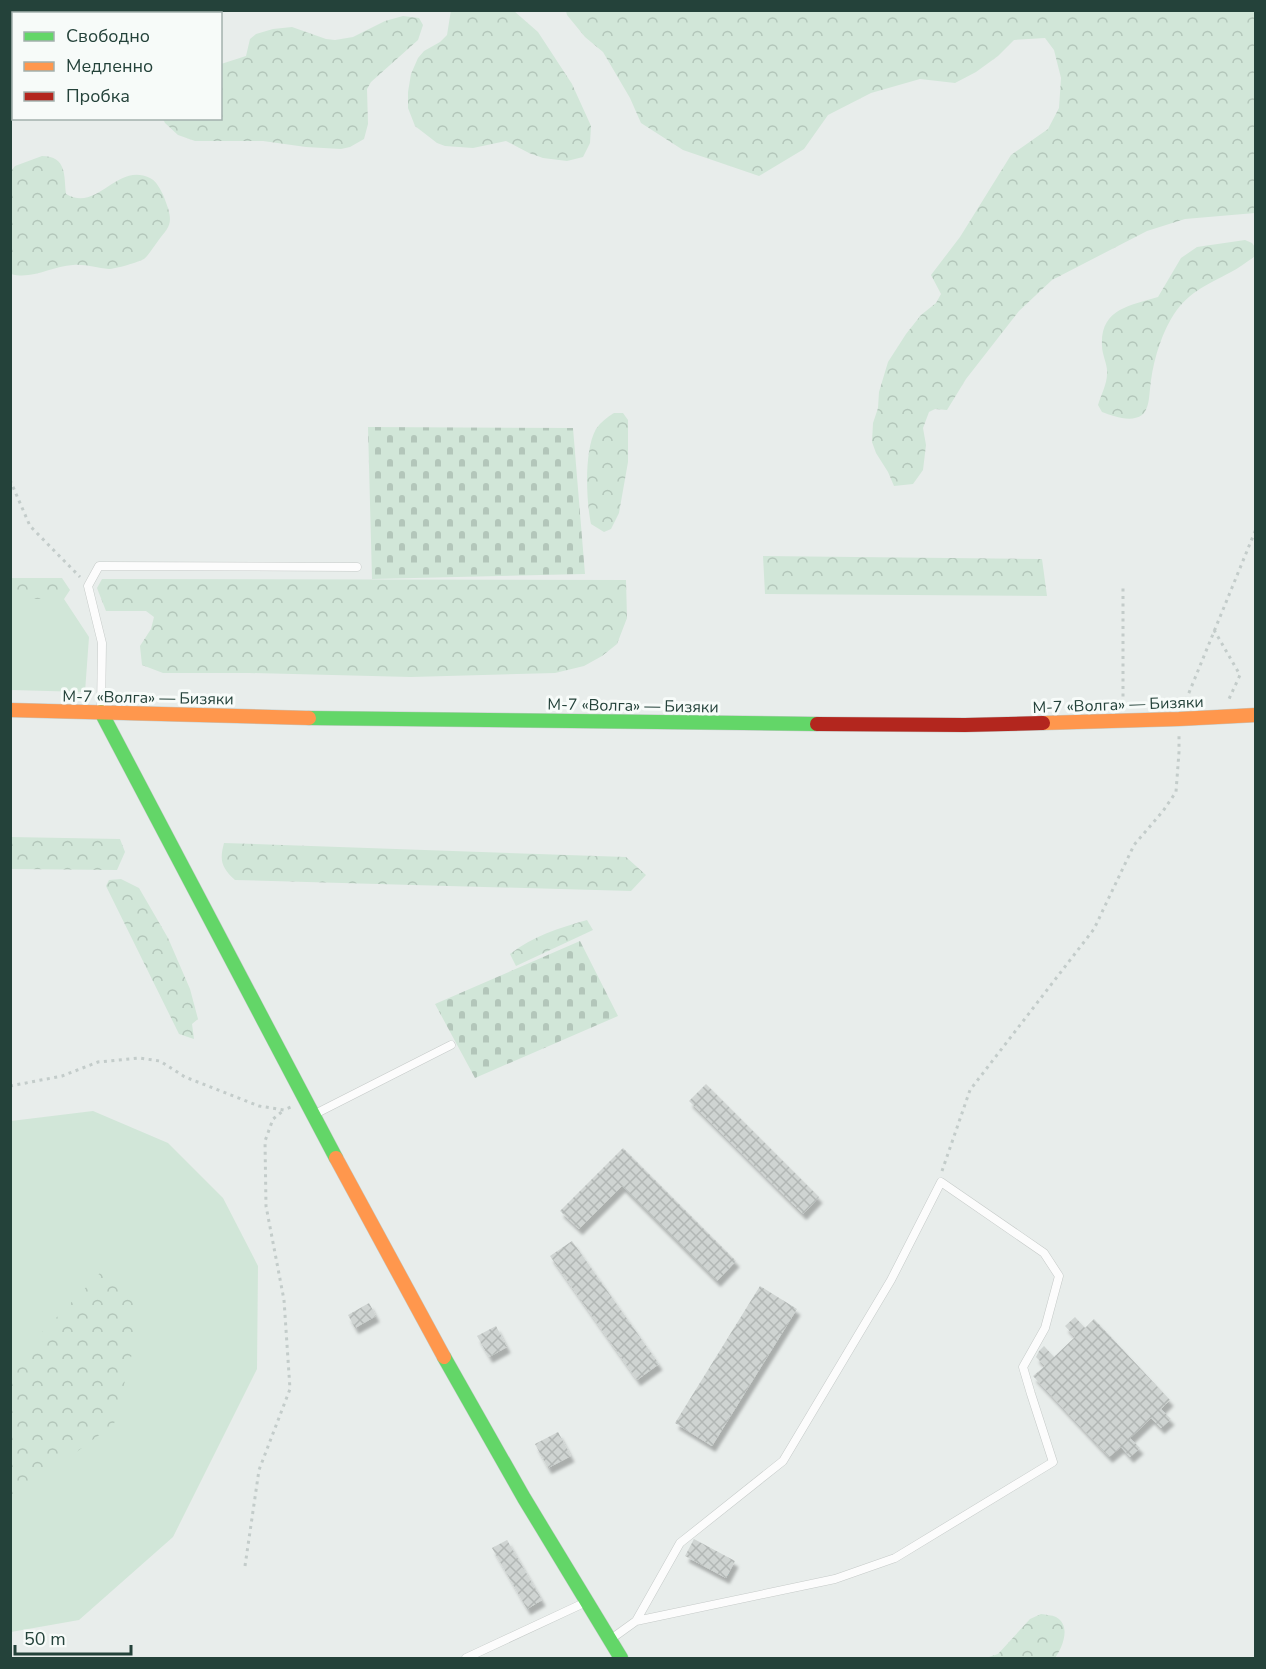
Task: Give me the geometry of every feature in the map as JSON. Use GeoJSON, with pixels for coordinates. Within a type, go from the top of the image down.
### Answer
{"type":"FeatureCollection","features":[{"type":"Feature","properties":{"kind":"main road","name":"М-7 «Волга» — Бизяки"},"geometry":{"type":"LineString","coordinates":[[10,710],[347,719],[965,725],[1256,715]]}},
{"type":"Feature","properties":{"kind":"main road"},"geometry":{"type":"LineString","coordinates":[[101,712],[305,1102],[431,1335],[585,1603],[621,1659]]}},
{"type":"Feature","properties":{"kind":"lane"},"geometry":{"type":"LineString","coordinates":[[101,712],[102,643],[88,586],[99,566],[357,567]]}},
{"type":"Feature","properties":{"kind":"lane"},"geometry":{"type":"LineString","coordinates":[[312,1115],[451,1045]]}},
{"type":"Feature","properties":{"kind":"lane"},"geometry":{"type":"LineString","coordinates":[[609,1640],[636,1621],[835,1579],[895,1558],[1053,1462],[1023,1367],[1045,1328],[1059,1276],[1044,1253],[941,1182],[891,1280],[783,1461],[680,1543],[636,1621]]}},
{"type":"Feature","properties":{"kind":"lane"},"geometry":{"type":"LineString","coordinates":[[466,1659],[585,1603]]}},
{"type":"Feature","properties":{"kind":"path"},"geometry":{"type":"LineString","coordinates":[[10,480],[30,526],[88,586]]}},
{"type":"Feature","properties":{"kind":"path"},"geometry":{"type":"LineString","coordinates":[[941,1182],[970,1090],[1094,930],[1134,845],[1176,792],[1179,719],[1256,529]]}},
{"type":"Feature","properties":{"kind":"path"},"geometry":{"type":"LineString","coordinates":[[1123,585],[1123,721]]}},
{"type":"Feature","properties":{"kind":"path"},"geometry":{"type":"LineString","coordinates":[[1214,630],[1240,675],[1220,717]]}},
{"type":"Feature","properties":{"kind":"path"},"geometry":{"type":"LineString","coordinates":[[10,1086],[62,1076],[98,1062],[139,1058],[160,1061],[185,1077],[259,1106],[284,1110]]}},
{"type":"Feature","properties":{"kind":"path"},"geometry":{"type":"LineString","coordinates":[[245,1566],[259,1470],[290,1389],[284,1300],[266,1206],[265,1141],[273,1119],[284,1110],[305,1102]]}},
{"type":"Feature","properties":{"kind":"green space"},"geometry":{"type":"Polygon","coordinates":[[[451,10],[514,11],[538,32],[572,84],[591,126],[590,143],[583,157],[567,161],[543,158],[506,141],[473,148],[445,146],[437,143],[415,126],[408,108],[411,74],[424,51],[447,35],[451,10]]]}},
{"type":"Feature","properties":{"kind":"green space"},"geometry":{"type":"Polygon","coordinates":[[[566,11],[1255,11],[1255,213],[1185,219],[1147,231],[1052,280],[1019,311],[966,379],[947,410],[935,409],[929,412],[923,428],[926,445],[923,470],[913,484],[894,486],[872,442],[879,392],[888,362],[921,315],[936,303],[941,294],[931,275],[960,237],[1011,155],[1048,129],[1059,108],[1061,78],[1054,50],[1045,38],[1014,40],[998,56],[976,72],[955,83],[920,79],[871,93],[828,115],[804,149],[759,176],[683,150],[641,123],[630,98],[603,52],[585,37],[566,11]]]}},
{"type":"Feature","properties":{"kind":"green space"},"geometry":{"type":"Polygon","coordinates":[[[403,16],[419,18],[423,25],[418,40],[371,82],[367,89],[368,124],[364,139],[350,147],[341,149],[306,147],[263,141],[195,141],[178,135],[164,120],[222,120],[222,64],[246,56],[250,39],[256,34],[292,27],[335,40],[353,37],[385,21],[403,16]]]}},
{"type":"Feature","properties":{"kind":"green space"},"geometry":{"type":"Polygon","coordinates":[[[42,156],[56,159],[60,163],[63,168],[66,194],[77,198],[98,193],[127,176],[138,175],[153,180],[165,200],[170,222],[146,257],[112,269],[73,265],[34,274],[11,274],[11,171],[15,166],[42,156]]]}},
{"type":"Feature","properties":{"kind":"green space"},"geometry":{"type":"Polygon","coordinates":[[[1245,240],[1255,247],[1254,257],[1190,296],[1171,319],[1157,353],[1148,403],[1142,415],[1127,419],[1102,412],[1098,405],[1106,382],[1107,371],[1102,349],[1103,334],[1111,317],[1127,307],[1158,297],[1181,258],[1197,247],[1245,240]]]}},
{"type":"Feature","properties":{"kind":"green space"},"geometry":{"type":"Polygon","coordinates":[[[614,413],[623,413],[628,420],[628,462],[619,513],[611,529],[604,532],[591,524],[587,489],[589,449],[596,429],[614,413]]]}},
{"type":"Feature","properties":{"kind":"green space"},"geometry":{"type":"Polygon","coordinates":[[[368,427],[573,428],[585,574],[372,579],[368,427]]]}},
{"type":"Feature","properties":{"kind":"green space"},"geometry":{"type":"Polygon","coordinates":[[[763,556],[1042,559],[1047,596],[765,594],[763,556]]]}},
{"type":"Feature","properties":{"kind":"green space"},"geometry":{"type":"Polygon","coordinates":[[[11,578],[62,578],[70,590],[64,599],[11,599],[11,578]]]}},
{"type":"Feature","properties":{"kind":"green space"},"geometry":{"type":"Polygon","coordinates":[[[102,579],[626,580],[627,618],[617,644],[602,656],[584,666],[555,673],[411,677],[163,673],[142,665],[140,646],[151,629],[154,617],[146,611],[106,611],[97,588],[102,579]]]}},
{"type":"Feature","properties":{"kind":"green space"},"geometry":{"type":"Polygon","coordinates":[[[11,599],[64,599],[89,637],[85,692],[11,690],[11,599]]]}},
{"type":"Feature","properties":{"kind":"green space"},"geometry":{"type":"Polygon","coordinates":[[[11,837],[120,839],[125,852],[117,870],[11,869],[11,837]]]}},
{"type":"Feature","properties":{"kind":"green space"},"geometry":{"type":"Polygon","coordinates":[[[224,843],[626,857],[646,875],[631,891],[235,880],[223,864],[224,843]]]}},
{"type":"Feature","properties":{"kind":"green space"},"geometry":{"type":"Polygon","coordinates":[[[121,879],[139,888],[168,938],[190,989],[198,1019],[192,1024],[194,1039],[179,1034],[106,886],[109,880],[121,879]]]}},
{"type":"Feature","properties":{"kind":"green space"},"geometry":{"type":"Polygon","coordinates":[[[587,920],[593,930],[516,966],[510,954],[528,942],[587,920]]]}},
{"type":"Feature","properties":{"kind":"green space"},"geometry":{"type":"Polygon","coordinates":[[[580,941],[618,1016],[475,1078],[435,1004],[580,941]]]}},
{"type":"Feature","properties":{"kind":"green space"},"geometry":{"type":"Polygon","coordinates":[[[93,1111],[168,1143],[223,1198],[258,1266],[257,1369],[173,1537],[79,1620],[11,1632],[11,1121],[93,1111]]]}},
{"type":"Feature","properties":{"kind":"green space"},"geometry":{"type":"Polygon","coordinates":[[[100,1273],[135,1297],[135,1342],[114,1424],[11,1499],[11,1364],[100,1273]]]}},
{"type":"Feature","properties":{"kind":"green space"},"geometry":{"type":"Polygon","coordinates":[[[1041,1614],[1056,1617],[1064,1626],[1063,1643],[1055,1658],[986,1658],[998,1654],[1030,1619],[1041,1614]]]}},
{"type":"Feature","properties":{"kind":"building"},"geometry":{"type":"Polygon","coordinates":[[[706,1084],[819,1197],[803,1214],[689,1101],[706,1084]]]}},
{"type":"Feature","properties":{"kind":"building"},"geometry":{"type":"Polygon","coordinates":[[[623,1148],[736,1261],[717,1281],[622,1186],[579,1229],[560,1211],[623,1148]]]}},
{"type":"Feature","properties":{"kind":"building"},"geometry":{"type":"Polygon","coordinates":[[[572,1241],[659,1364],[637,1380],[550,1256],[572,1241]]]}},
{"type":"Feature","properties":{"kind":"building"},"geometry":{"type":"Polygon","coordinates":[[[760,1286],[797,1309],[712,1446],[675,1423],[760,1286]]]}},
{"type":"Feature","properties":{"kind":"building"},"geometry":{"type":"Polygon","coordinates":[[[369,1303],[376,1316],[355,1328],[348,1315],[369,1303]]]}},
{"type":"Feature","properties":{"kind":"building"},"geometry":{"type":"Polygon","coordinates":[[[1075,1317],[1085,1328],[1094,1319],[1170,1400],[1161,1409],[1171,1419],[1161,1428],[1151,1418],[1130,1438],[1140,1448],[1130,1457],[1121,1447],[1109,1457],[1033,1376],[1045,1366],[1036,1357],[1044,1346],[1054,1357],[1075,1337],[1065,1326],[1075,1317]]]}},
{"type":"Feature","properties":{"kind":"building"},"geometry":{"type":"Polygon","coordinates":[[[496,1326],[507,1347],[489,1357],[477,1336],[496,1326]]]}},
{"type":"Feature","properties":{"kind":"building"},"geometry":{"type":"Polygon","coordinates":[[[558,1432],[571,1456],[548,1468],[535,1444],[558,1432]]]}},
{"type":"Feature","properties":{"kind":"building"},"geometry":{"type":"Polygon","coordinates":[[[694,1539],[735,1561],[726,1578],[685,1556],[694,1539]]]}},
{"type":"Feature","properties":{"kind":"building"},"geometry":{"type":"Polygon","coordinates":[[[507,1540],[542,1600],[527,1609],[492,1548],[507,1540]]]}},
{"type":"Feature","properties":{"kind":"traffic: fast"},"geometry":{"type":"LineString","coordinates":[[101,712],[336,1158]]}},
{"type":"Feature","properties":{"kind":"traffic: fast"},"geometry":{"type":"LineString","coordinates":[[309,718],[817,724]]}},
{"type":"Feature","properties":{"kind":"traffic: fast"},"geometry":{"type":"LineString","coordinates":[[444,1357],[524,1498],[621,1658]]}},
{"type":"Feature","properties":{"kind":"traffic: slow"},"geometry":{"type":"LineString","coordinates":[[10,710],[309,718]]}},
{"type":"Feature","properties":{"kind":"traffic: slow"},"geometry":{"type":"LineString","coordinates":[[1043,723],[1256,715]]}},
{"type":"Feature","properties":{"kind":"traffic: slow"},"geometry":{"type":"LineString","coordinates":[[336,1158],[444,1357]]}},
{"type":"Feature","properties":{"kind":"traffic: jam"},"geometry":{"type":"LineString","coordinates":[[817,724],[1043,723]]}}]}
